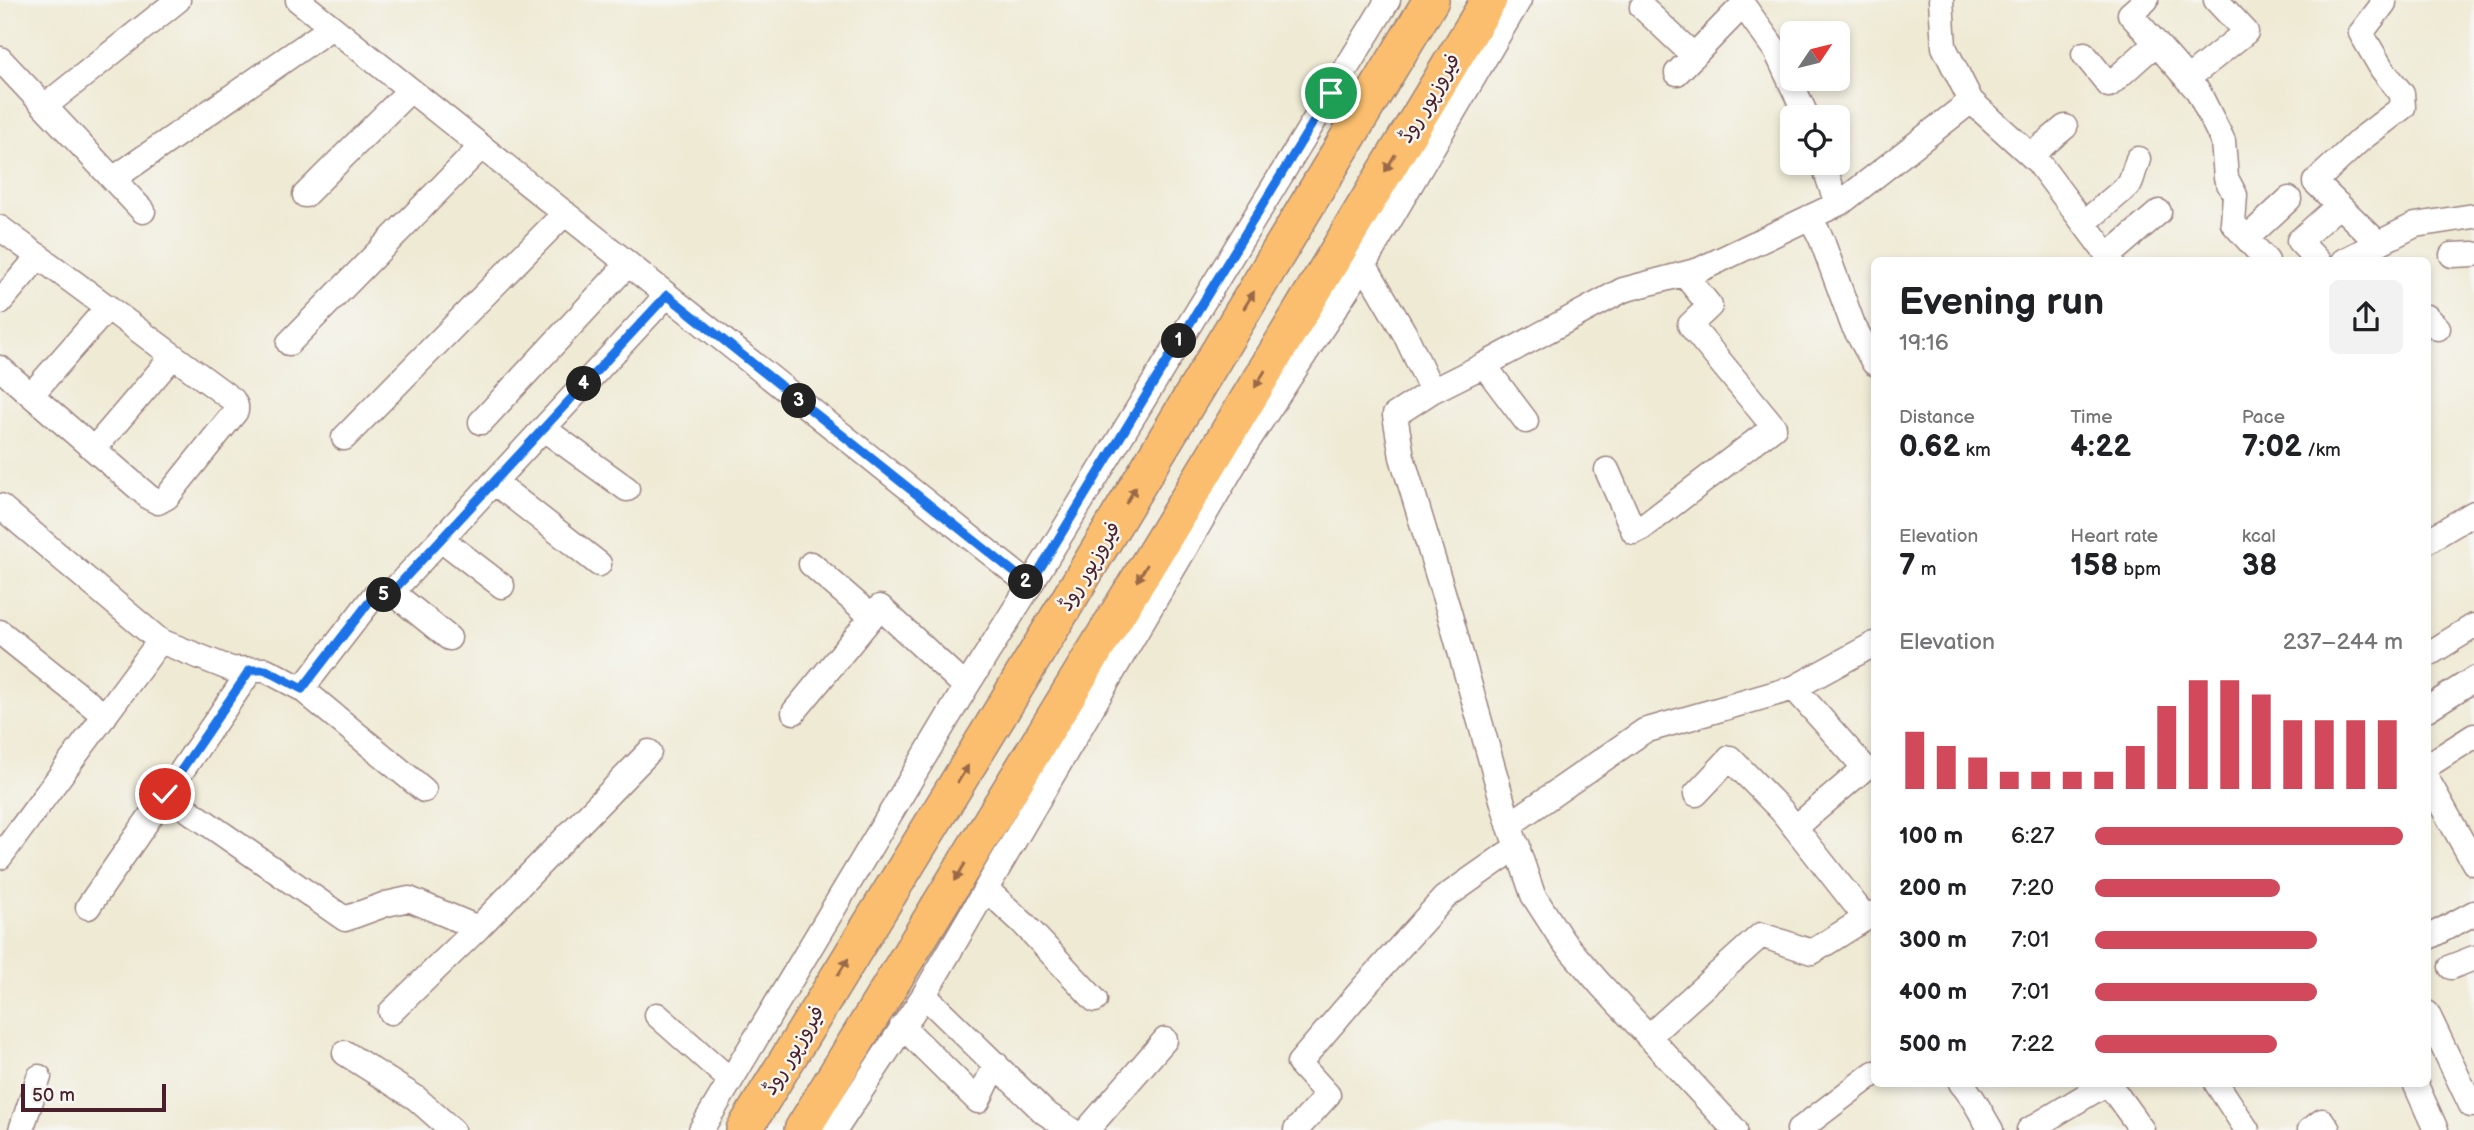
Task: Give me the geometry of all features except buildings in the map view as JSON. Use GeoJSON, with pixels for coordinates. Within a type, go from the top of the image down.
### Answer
{"type":"FeatureCollection","features":[{"type":"Feature","properties":{"kind":"highway","name":"فیروزپور روڈ"},"geometry":{"type":"LineString","coordinates":[[744,1130],[994,723],[1431,0]]}},
{"type":"Feature","properties":{"kind":"highway","name":"فیروزپور روڈ"},"geometry":{"type":"LineString","coordinates":[[802,1130],[1025,793],[1500,6]]}},
{"type":"Feature","properties":{"kind":"street"},"geometry":{"type":"LineString","coordinates":[[45,106],[178,0]]}},
{"type":"Feature","properties":{"kind":"street"},"geometry":{"type":"LineString","coordinates":[[298,0],[1030,585]]}},
{"type":"Feature","properties":{"kind":"street"},"geometry":{"type":"LineString","coordinates":[[701,1130],[729,1079],[966,687],[1388,0]]}},
{"type":"Feature","properties":{"kind":"street"},"geometry":{"type":"LineString","coordinates":[[1941,0],[1944,47],[1970,101],[2038,162],[2109,257]]}},
{"type":"Feature","properties":{"kind":"street"},"geometry":{"type":"LineString","coordinates":[[2146,0],[2130,14],[2198,91],[2223,141],[2226,178],[2235,195],[2233,223],[2264,257]]}},
{"type":"Feature","properties":{"kind":"street"},"geometry":{"type":"LineString","coordinates":[[2187,79],[2246,32],[2216,0]]}},
{"type":"Feature","properties":{"kind":"street"},"geometry":{"type":"LineString","coordinates":[[2382,0],[2384,3],[2361,33],[2382,69],[2402,94],[2403,107],[2360,140],[2315,182],[2339,205],[2361,255],[2414,225],[2474,216]]}},
{"type":"Feature","properties":{"kind":"street"},"geometry":{"type":"LineString","coordinates":[[1642,7],[1686,64],[1743,5],[1776,51],[1801,105]]}},
{"type":"Feature","properties":{"kind":"street"},"geometry":{"type":"LineString","coordinates":[[835,1130],[924,995],[986,889],[1025,793],[1246,444],[1364,264],[1500,6]]}},
{"type":"Feature","properties":{"kind":"street"},"geometry":{"type":"LineString","coordinates":[[113,179],[332,27]]}},
{"type":"Feature","properties":{"kind":"street"},"geometry":{"type":"LineString","coordinates":[[2084,54],[2109,85],[2156,43]]}},
{"type":"Feature","properties":{"kind":"street"},"geometry":{"type":"LineString","coordinates":[[0,59],[143,211]]}},
{"type":"Feature","properties":{"kind":"street"},"geometry":{"type":"LineString","coordinates":[[305,195],[410,90]]}},
{"type":"Feature","properties":{"kind":"street"},"geometry":{"type":"LineString","coordinates":[[1735,1130],[1562,940],[1533,895],[1402,457],[1395,415],[1432,391],[1623,290],[1699,270],[1837,204],[1970,101]]}},
{"type":"Feature","properties":{"kind":"street"},"geometry":{"type":"LineString","coordinates":[[2031,155],[2065,127]]}},
{"type":"Feature","properties":{"kind":"street"},"geometry":{"type":"LineString","coordinates":[[289,343],[481,146]]}},
{"type":"Feature","properties":{"kind":"street"},"geometry":{"type":"LineString","coordinates":[[2084,223],[2130,184],[2138,159]]}},
{"type":"Feature","properties":{"kind":"street"},"geometry":{"type":"LineString","coordinates":[[1827,175],[1837,204]]}},
{"type":"Feature","properties":{"kind":"street"},"geometry":{"type":"LineString","coordinates":[[2299,241],[2339,205]]}},
{"type":"Feature","properties":{"kind":"street"},"geometry":{"type":"LineString","coordinates":[[2247,238],[2282,206],[2299,241],[2314,257]]}},
{"type":"Feature","properties":{"kind":"street"},"geometry":{"type":"LineString","coordinates":[[2111,257],[2160,212]]}},
{"type":"Feature","properties":{"kind":"street"},"geometry":{"type":"LineString","coordinates":[[344,438],[565,213]]}},
{"type":"Feature","properties":{"kind":"street"},"geometry":{"type":"LineString","coordinates":[[1811,217],[1853,325],[1871,358]]}},
{"type":"Feature","properties":{"kind":"street"},"geometry":{"type":"LineString","coordinates":[[0,228],[233,401],[236,411],[167,497],[158,502],[150,498],[0,368]]}},
{"type":"Feature","properties":{"kind":"street"},"geometry":{"type":"LineString","coordinates":[[0,302],[39,256]]}},
{"type":"Feature","properties":{"kind":"street"},"geometry":{"type":"LineString","coordinates":[[481,422],[628,264]]}},
{"type":"Feature","properties":{"kind":"street"},"geometry":{"type":"LineString","coordinates":[[1364,264],[1405,334],[1432,391]]}},
{"type":"Feature","properties":{"kind":"street"},"geometry":{"type":"LineString","coordinates":[[1606,470],[1634,532],[1774,427],[1690,325],[1710,306],[1685,274]]}},
{"type":"Feature","properties":{"kind":"street"},"geometry":{"type":"LineString","coordinates":[[302,689],[373,597],[392,592],[667,295]]}},
{"type":"Feature","properties":{"kind":"street"},"geometry":{"type":"LineString","coordinates":[[31,395],[108,307]]}},
{"type":"Feature","properties":{"kind":"street"},"geometry":{"type":"LineString","coordinates":[[94,449],[173,356]]}},
{"type":"Feature","properties":{"kind":"street"},"geometry":{"type":"LineString","coordinates":[[1485,365],[1526,421]]}},
{"type":"Feature","properties":{"kind":"street"},"geometry":{"type":"LineString","coordinates":[[544,429],[627,489]]}},
{"type":"Feature","properties":{"kind":"street"},"geometry":{"type":"LineString","coordinates":[[494,482],[599,564]]}},
{"type":"Feature","properties":{"kind":"street"},"geometry":{"type":"LineString","coordinates":[[0,506],[160,641],[232,669],[266,670],[302,689],[424,790]]}},
{"type":"Feature","properties":{"kind":"street"},"geometry":{"type":"LineString","coordinates":[[2431,539],[2474,513]]}},
{"type":"Feature","properties":{"kind":"street"},"geometry":{"type":"LineString","coordinates":[[441,539],[502,586]]}},
{"type":"Feature","properties":{"kind":"street"},"geometry":{"type":"LineString","coordinates":[[811,564],[872,617]]}},
{"type":"Feature","properties":{"kind":"street"},"geometry":{"type":"LineString","coordinates":[[392,592],[449,638]]}},
{"type":"Feature","properties":{"kind":"street"},"geometry":{"type":"LineString","coordinates":[[794,712],[880,607],[966,687]]}},
{"type":"Feature","properties":{"kind":"street"},"geometry":{"type":"LineString","coordinates":[[2431,653],[2474,626]]}},
{"type":"Feature","properties":{"kind":"street"},"geometry":{"type":"LineString","coordinates":[[0,632],[105,716]]}},
{"type":"Feature","properties":{"kind":"street"},"geometry":{"type":"LineString","coordinates":[[0,858],[160,641]]}},
{"type":"Feature","properties":{"kind":"street"},"geometry":{"type":"LineString","coordinates":[[1296,1130],[1328,1095],[1299,1063],[1444,898],[1513,835],[1644,731],[1794,688],[1871,646]]}},
{"type":"Feature","properties":{"kind":"street"},"geometry":{"type":"LineString","coordinates":[[88,907],[250,670]]}},
{"type":"Feature","properties":{"kind":"street"},"geometry":{"type":"LineString","coordinates":[[2431,706],[2474,679]]}},
{"type":"Feature","properties":{"kind":"street"},"geometry":{"type":"LineString","coordinates":[[1794,688],[1864,768],[1796,828]]}},
{"type":"Feature","properties":{"kind":"street"},"geometry":{"type":"LineString","coordinates":[[2431,763],[2474,736]]}},
{"type":"Feature","properties":{"kind":"street"},"geometry":{"type":"LineString","coordinates":[[391,1012],[478,928],[649,752]]}},
{"type":"Feature","properties":{"kind":"street"},"geometry":{"type":"LineString","coordinates":[[1648,1037],[1761,935],[1812,953],[1870,916],[1781,810],[1730,758],[1696,794]]}},
{"type":"Feature","properties":{"kind":"street"},"geometry":{"type":"LineString","coordinates":[[2431,786],[2472,853]]}},
{"type":"Feature","properties":{"kind":"street"},"geometry":{"type":"LineString","coordinates":[[165,794],[345,919],[409,899],[478,928]]}},
{"type":"Feature","properties":{"kind":"street"},"geometry":{"type":"LineString","coordinates":[[986,889],[1023,923],[1095,1000]]}},
{"type":"Feature","properties":{"kind":"street"},"geometry":{"type":"LineString","coordinates":[[2431,936],[2474,913]]}},
{"type":"Feature","properties":{"kind":"street"},"geometry":{"type":"LineString","coordinates":[[924,995],[996,1064],[1039,1121],[1071,1130]]}},
{"type":"Feature","properties":{"kind":"street"},"geometry":{"type":"LineString","coordinates":[[657,1016],[729,1079]]}},
{"type":"Feature","properties":{"kind":"street"},"geometry":{"type":"LineString","coordinates":[[2431,1021],[2471,1105]]}},
{"type":"Feature","properties":{"kind":"street"},"geometry":{"type":"LineString","coordinates":[[902,1026],[978,1101],[996,1064]]}},
{"type":"Feature","properties":{"kind":"street"},"geometry":{"type":"LineString","coordinates":[[1087,1130],[1165,1040]]}},
{"type":"Feature","properties":{"kind":"street"},"geometry":{"type":"LineString","coordinates":[[345,1053],[416,1098],[452,1130]]}},
{"type":"Feature","properties":{"kind":"street"},"geometry":{"type":"LineString","coordinates":[[1799,1130],[1871,1075]]}},
{"type":"Feature","properties":{"kind":"street"},"geometry":{"type":"LineString","coordinates":[[21,1130],[39,1077]]}},
{"type":"Feature","properties":{"kind":"street"},"geometry":{"type":"LineString","coordinates":[[1965,1087],[1973,1095],[1976,1106],[1991,1130]]}},
{"type":"Feature","properties":{"kind":"street"},"geometry":{"type":"LineString","coordinates":[[2029,1130],[2101,1087]]}},
{"type":"Feature","properties":{"kind":"street"},"geometry":{"type":"LineString","coordinates":[[2111,1087],[2142,1130]]}},
{"type":"Feature","properties":{"kind":"street"},"geometry":{"type":"LineString","coordinates":[[2219,1087],[2247,1130]]}},
{"type":"Feature","properties":{"kind":"street"},"geometry":{"type":"LineString","coordinates":[[2417,1087],[2436,1130]]}},
{"type":"Feature","properties":{"kind":"street"},"geometry":{"type":"LineString","coordinates":[[2310,1130],[2322,1121],[2328,1130]]}},
{"type":"Feature","properties":{"kind":"route"},"geometry":{"type":"LineString","coordinates":[[165,794],[250,670],[266,670],[302,689],[373,597],[392,592],[667,295],[1030,585],[1331,93]]}}]}
